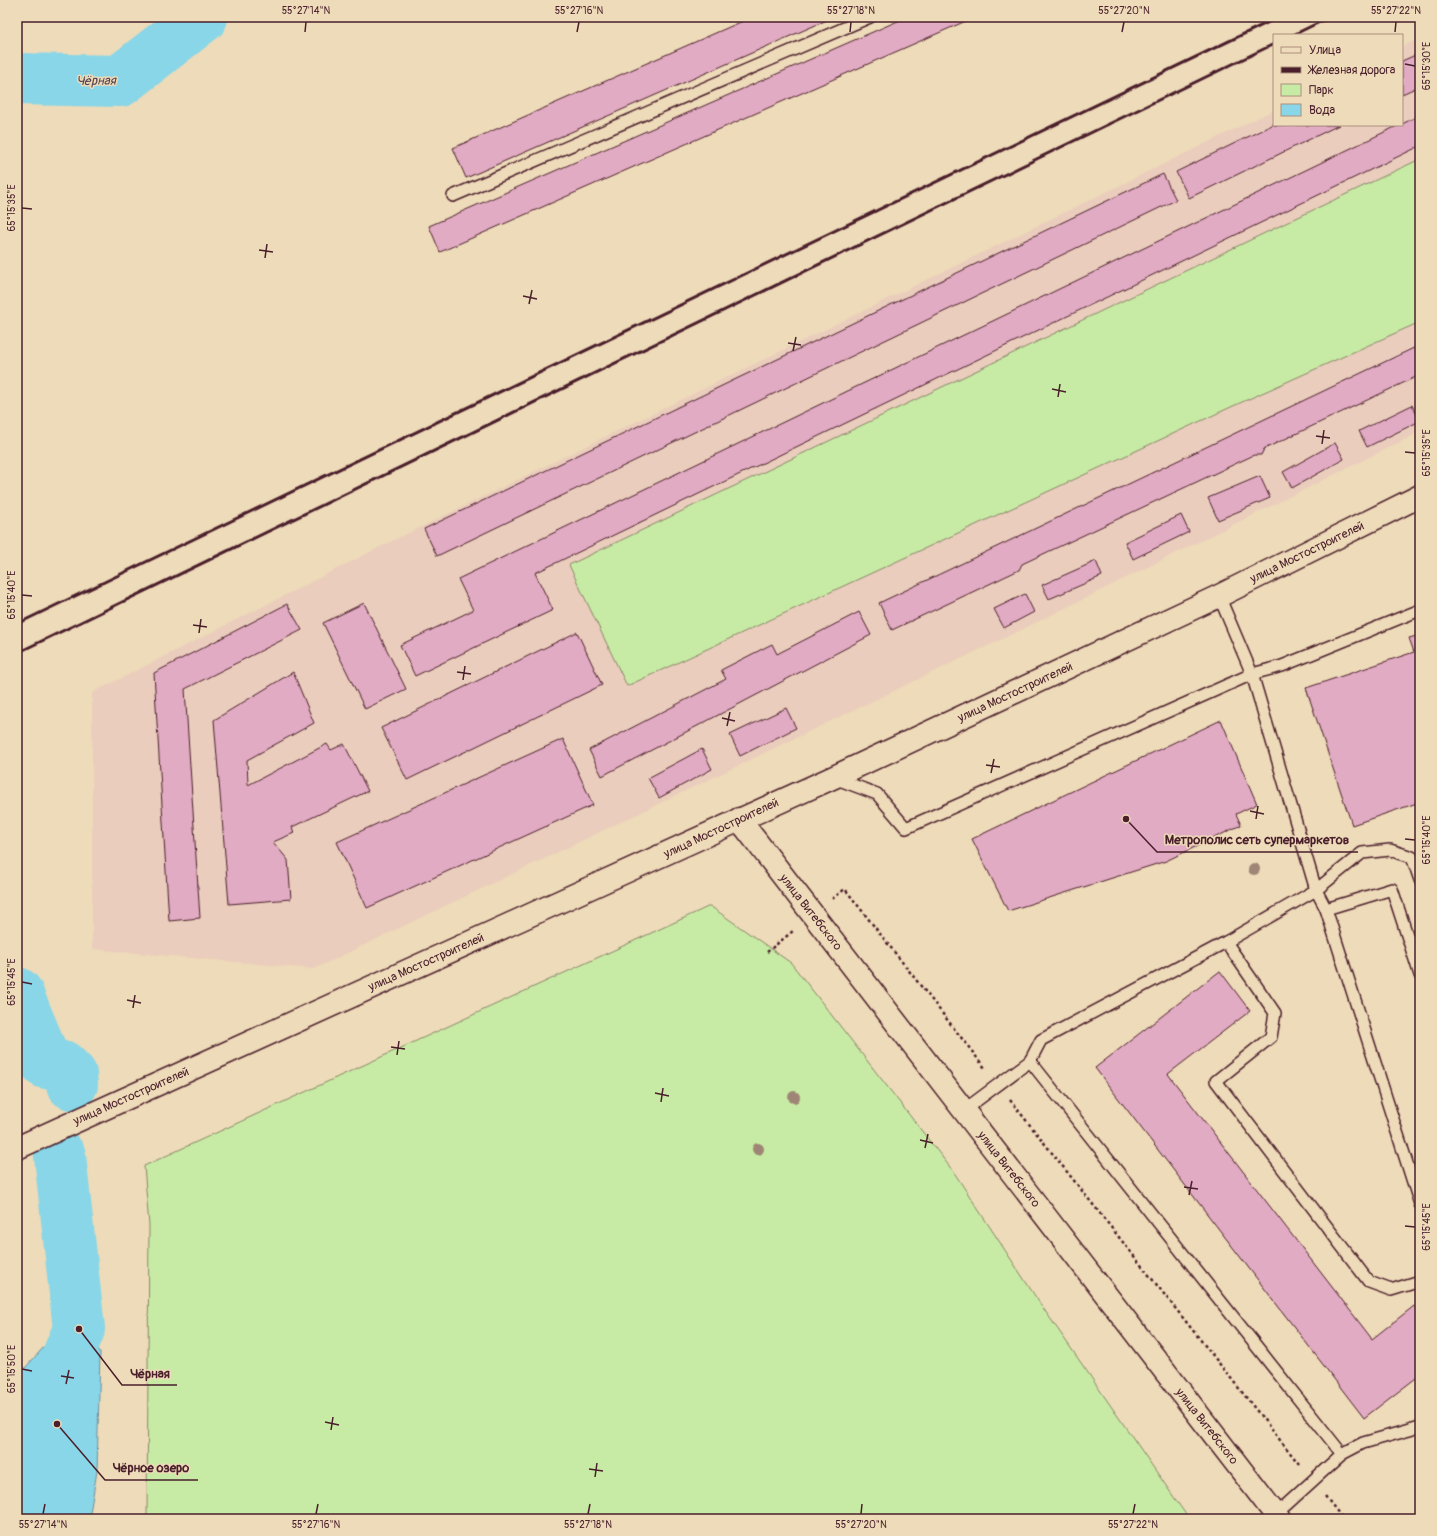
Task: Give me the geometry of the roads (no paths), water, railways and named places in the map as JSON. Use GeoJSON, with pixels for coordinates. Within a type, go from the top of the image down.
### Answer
{"type":"FeatureCollection","features":[{"type":"Feature","properties":{"kind":"main road","name":"улица Мостостроителей"},"geometry":{"type":"LineString","coordinates":[[17,1148],[832,778],[1219,596],[1420,496]]}},
{"type":"Feature","properties":{"kind":"main road","name":"улица Витебского"},"geometry":{"type":"LineString","coordinates":[[739,819],[1277,1517]]}},
{"type":"Feature","properties":{"kind":"lane"},"geometry":{"type":"LineString","coordinates":[[453,196],[870,17]]}},
{"type":"Feature","properties":{"kind":"lane"},"geometry":{"type":"LineString","coordinates":[[1219,596],[1252,674],[1316,890],[1326,909],[1420,1204]]}},
{"type":"Feature","properties":{"kind":"lane"},"geometry":{"type":"LineString","coordinates":[[832,778],[876,794],[906,828],[1252,674],[1282,666],[1420,610]]}},
{"type":"Feature","properties":{"kind":"lane"},"geometry":{"type":"LineString","coordinates":[[964,1110],[1030,1061],[1041,1040],[1226,942],[1316,890],[1362,853],[1390,850],[1412,856],[1420,880]]}},
{"type":"Feature","properties":{"kind":"lane"},"geometry":{"type":"LineString","coordinates":[[1326,909],[1392,890],[1420,975]]}},
{"type":"Feature","properties":{"kind":"lane"},"geometry":{"type":"LineString","coordinates":[[1226,942],[1276,1013],[1271,1037],[1216,1082],[1369,1282],[1391,1290],[1420,1281]]}},
{"type":"Feature","properties":{"kind":"lane"},"geometry":{"type":"LineString","coordinates":[[1030,1061],[1342,1454]]}},
{"type":"Feature","properties":{"kind":"lane"},"geometry":{"type":"LineString","coordinates":[[1277,1517],[1342,1454],[1363,1443],[1420,1427]]}},
{"type":"Feature","properties":{"kind":"water"},"geometry":{"type":"Polygon","coordinates":[[[60,1329],[100,1352],[97,1471],[89,1519],[17,1519],[17,1377],[60,1329]]]}},
{"type":"Feature","properties":{"kind":"waterway","name":"Чёрная"},"geometry":{"type":"LineString","coordinates":[[17,79],[120,81],[202,17]]}},
{"type":"Feature","properties":{"kind":"waterway","name":"Чёрная"},"geometry":{"type":"LineString","coordinates":[[17,993],[46,1063],[62,1066],[71,1075],[72,1084]]}},
{"type":"Feature","properties":{"kind":"waterway","name":"Чёрная"},"geometry":{"type":"LineString","coordinates":[[17,1479],[79,1329],[60,1156]]}},
{"type":"Feature","properties":{"kind":"railway"},"geometry":{"type":"LineString","coordinates":[[17,624],[1279,17]]}},
{"type":"Feature","properties":{"kind":"railway"},"geometry":{"type":"LineString","coordinates":[[1295,34],[1330,17]]}},
{"type":"Feature","properties":{"kind":"railway"},"geometry":{"type":"LineString","coordinates":[[17,653],[1273,44]]}},
{"type":"Feature","properties":{"kind":"place","name":"Метрополис cеть супермаркетов"},"geometry":{"type":"Point","coordinates":[1126,819]}},
{"type":"Feature","properties":{"kind":"place","name":"Чёрная"},"geometry":{"type":"Point","coordinates":[79,1329]}},
{"type":"Feature","properties":{"kind":"place","name":"Чёрное озеро"},"geometry":{"type":"Point","coordinates":[57,1424]}}]}
